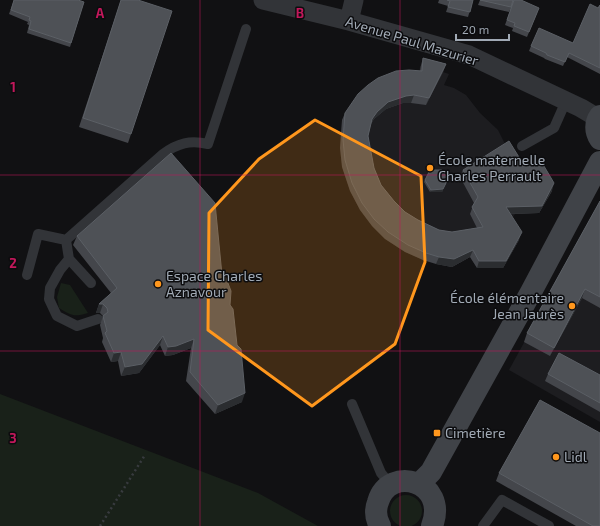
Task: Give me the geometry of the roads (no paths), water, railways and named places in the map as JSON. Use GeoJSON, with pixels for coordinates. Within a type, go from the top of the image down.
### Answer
{"type":"FeatureCollection","features":[{"type":"Feature","properties":{"kind":"street","name":"Avenue Paul Mazurier"},"geometry":{"type":"LineString","coordinates":[[263,0],[349,21],[469,55],[566,101],[599,124]]}},
{"type":"Feature","properties":{"kind":"street"},"geometry":{"type":"LineString","coordinates":[[349,21],[354,0]]}},
{"type":"Feature","properties":{"kind":"street"},"geometry":{"type":"LineString","coordinates":[[419,484],[431,472],[600,162]]}},
{"type":"Feature","properties":{"kind":"street"},"geometry":{"type":"LineString","coordinates":[[380,526],[376,515],[376,506],[384,490],[400,481],[410,481],[419,484],[427,490],[432,498],[436,507],[432,526]]}},
{"type":"Feature","properties":{"kind":"lane"},"geometry":{"type":"LineString","coordinates":[[66,240],[163,154],[176,145],[198,141],[208,144],[246,29]]}},
{"type":"Feature","properties":{"kind":"lane"},"geometry":{"type":"LineString","coordinates":[[522,146],[554,128],[566,101]]}},
{"type":"Feature","properties":{"kind":"lane"},"geometry":{"type":"LineString","coordinates":[[27,275],[38,234],[66,240]]}},
{"type":"Feature","properties":{"kind":"lane"},"geometry":{"type":"LineString","coordinates":[[66,240],[69,258],[91,283]]}},
{"type":"Feature","properties":{"kind":"lane"},"geometry":{"type":"LineString","coordinates":[[69,258],[50,288],[49,299],[57,316],[77,326],[98,319]]}},
{"type":"Feature","properties":{"kind":"lane"},"geometry":{"type":"LineString","coordinates":[[352,404],[381,473],[391,485]]}},
{"type":"Feature","properties":{"kind":"lane"},"geometry":{"type":"LineString","coordinates":[[484,526],[502,500],[549,526]]}},
{"type":"Feature","properties":{"kind":"place","name":"École maternelle Charles Perrault"},"geometry":{"type":"Point","coordinates":[430,168]}},
{"type":"Feature","properties":{"kind":"place","name":"Espace Charles Aznavour"},"geometry":{"type":"Point","coordinates":[158,284]}},
{"type":"Feature","properties":{"kind":"place","name":"École élémentaire Jean Jaurès"},"geometry":{"type":"Point","coordinates":[572,306]}},
{"type":"Feature","properties":{"kind":"place","name":"Cimetière"},"geometry":{"type":"Point","coordinates":[437,433]}},
{"type":"Feature","properties":{"kind":"place","name":"Lidl"},"geometry":{"type":"Point","coordinates":[556,457]}}]}
